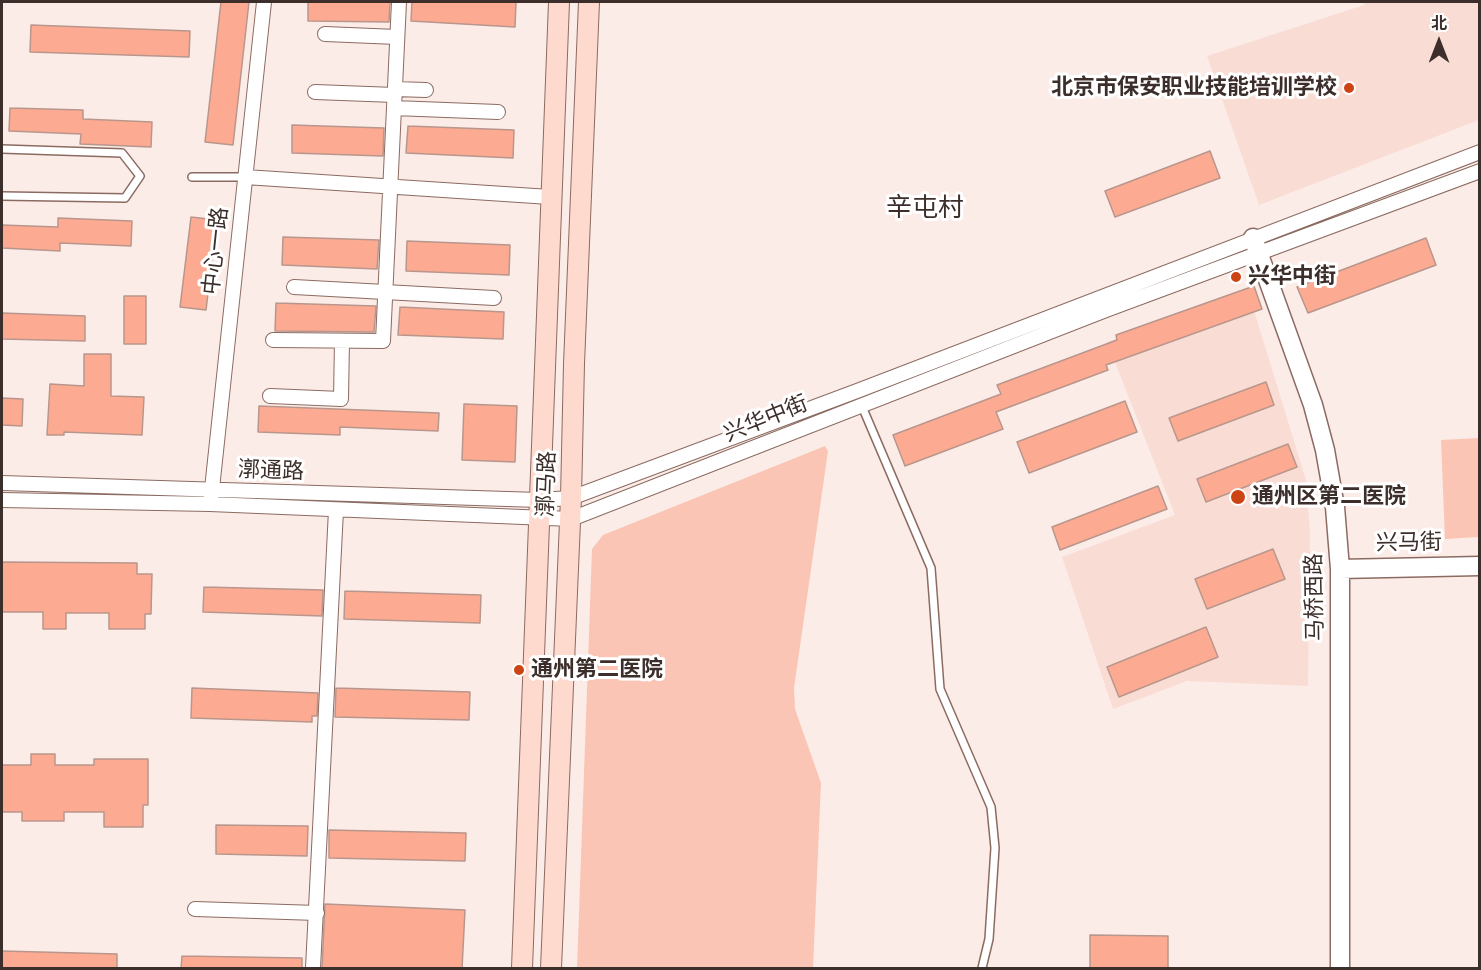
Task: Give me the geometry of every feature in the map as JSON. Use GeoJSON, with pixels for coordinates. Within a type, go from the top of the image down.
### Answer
{"type":"FeatureCollection","features":[{"type":"Feature","properties":{"kind":"main road","name":"漷马路"},"geometry":{"type":"LineString","coordinates":[[522,969],[559,2]]}},
{"type":"Feature","properties":{"kind":"main road","name":"漷马路"},"geometry":{"type":"LineString","coordinates":[[551,969],[572,498],[574,364],[589,2]]}},
{"type":"Feature","properties":{"kind":"street","name":"中心一路"},"geometry":{"type":"LineString","coordinates":[[211,497],[264,2]]}},
{"type":"Feature","properties":{"kind":"street"},"geometry":{"type":"LineString","coordinates":[[273,340],[383,341],[399,2]]}},
{"type":"Feature","properties":{"kind":"street"},"geometry":{"type":"LineString","coordinates":[[325,34],[397,37]]}},
{"type":"Feature","properties":{"kind":"street"},"geometry":{"type":"LineString","coordinates":[[395,97],[426,90]]}},
{"type":"Feature","properties":{"kind":"street"},"geometry":{"type":"LineString","coordinates":[[315,92],[395,97],[498,112]]}},
{"type":"Feature","properties":{"kind":"street","name":"兴华中街"},"geometry":{"type":"LineString","coordinates":[[539,509],[571,519],[1256,246],[1479,152]]}},
{"type":"Feature","properties":{"kind":"street","name":"兴华中街"},"geometry":{"type":"LineString","coordinates":[[539,509],[1256,246],[1479,171]]}},
{"type":"Feature","properties":{"kind":"street"},"geometry":{"type":"LineString","coordinates":[[245,177],[550,197]]}},
{"type":"Feature","properties":{"kind":"street","name":"马桥西路"},"geometry":{"type":"LineString","coordinates":[[1256,246],[1313,405],[1335,507],[1340,569],[1340,969]]}},
{"type":"Feature","properties":{"kind":"street"},"geometry":{"type":"LineString","coordinates":[[294,287],[494,298]]}},
{"type":"Feature","properties":{"kind":"street"},"geometry":{"type":"LineString","coordinates":[[270,396],[341,399],[342,340]]}},
{"type":"Feature","properties":{"kind":"street","name":"漷通路"},"geometry":{"type":"LineString","coordinates":[[2,483],[211,497],[539,509]]}},
{"type":"Feature","properties":{"kind":"street","name":"漷通路"},"geometry":{"type":"LineString","coordinates":[[2,500],[211,497],[336,510],[539,509]]}},
{"type":"Feature","properties":{"kind":"street"},"geometry":{"type":"LineString","coordinates":[[313,969],[336,510]]}},
{"type":"Feature","properties":{"kind":"street","name":"兴马街"},"geometry":{"type":"LineString","coordinates":[[1340,569],[1479,566]]}},
{"type":"Feature","properties":{"kind":"street"},"geometry":{"type":"LineString","coordinates":[[195,909],[317,913]]}},
{"type":"Feature","properties":{"kind":"lane"},"geometry":{"type":"LineString","coordinates":[[2,149],[122,153],[140,176],[125,198],[2,196]]}},
{"type":"Feature","properties":{"kind":"lane"},"geometry":{"type":"LineString","coordinates":[[192,177],[245,177]]}},
{"type":"Feature","properties":{"kind":"lane"},"geometry":{"type":"LineString","coordinates":[[861,404],[931,568],[940,689],[991,807],[995,848],[989,939],[982,969]]}},
{"type":"Feature","properties":{"kind":"shaded area","name":"北京市保安职业技能培训学校"},"geometry":{"type":"Polygon","coordinates":[[[1364,2],[1479,2],[1479,120],[1259,205],[1207,56],[1364,5],[1364,2]]]}},
{"type":"Feature","properties":{"kind":"shaded area","name":"通州区第二医院"},"geometry":{"type":"Polygon","coordinates":[[[1248,291],[1306,480],[1310,532],[1308,686],[1187,681],[1113,709],[1062,557],[1175,515],[1107,342],[1248,291]]]}},
{"type":"Feature","properties":{"kind":"shaded area"},"geometry":{"type":"Polygon","coordinates":[[[1479,438],[1479,537],[1445,539],[1441,440],[1479,438]]]}},
{"type":"Feature","properties":{"kind":"shaded area"},"geometry":{"type":"Polygon","coordinates":[[[825,446],[828,451],[794,688],[795,709],[821,783],[813,968],[577,968],[592,549],[603,535],[825,446]]]}},
{"type":"Feature","properties":{"kind":"building"},"geometry":{"type":"Polygon","coordinates":[[[221,2],[249,2],[233,145],[205,142],[221,2]]]}},
{"type":"Feature","properties":{"kind":"building"},"geometry":{"type":"Polygon","coordinates":[[[308,2],[390,2],[389,22],[308,21],[308,2]]]}},
{"type":"Feature","properties":{"kind":"building"},"geometry":{"type":"Polygon","coordinates":[[[412,2],[516,2],[515,27],[411,21],[412,2]]]}},
{"type":"Feature","properties":{"kind":"building"},"geometry":{"type":"Polygon","coordinates":[[[31,25],[190,31],[189,57],[30,52],[31,25]]]}},
{"type":"Feature","properties":{"kind":"building"},"geometry":{"type":"Polygon","coordinates":[[[10,108],[83,110],[83,119],[152,122],[151,147],[80,144],[81,134],[9,131],[10,108]]]}},
{"type":"Feature","properties":{"kind":"building"},"geometry":{"type":"Polygon","coordinates":[[[292,125],[384,128],[383,156],[292,153],[292,125]]]}},
{"type":"Feature","properties":{"kind":"building"},"geometry":{"type":"Polygon","coordinates":[[[408,126],[514,130],[513,158],[406,153],[408,126]]]}},
{"type":"Feature","properties":{"kind":"building"},"geometry":{"type":"Polygon","coordinates":[[[1210,151],[1220,178],[1115,217],[1105,191],[1210,151]]]}},
{"type":"Feature","properties":{"kind":"building"},"geometry":{"type":"Polygon","coordinates":[[[191,217],[217,220],[206,310],[180,307],[191,217]]]}},
{"type":"Feature","properties":{"kind":"building"},"geometry":{"type":"Polygon","coordinates":[[[58,218],[132,221],[131,246],[60,243],[60,251],[2,248],[2,225],[58,227],[58,218]]]}},
{"type":"Feature","properties":{"kind":"building"},"geometry":{"type":"Polygon","coordinates":[[[283,237],[379,240],[377,269],[282,265],[283,237]]]}},
{"type":"Feature","properties":{"kind":"building"},"geometry":{"type":"Polygon","coordinates":[[[1426,238],[1436,265],[1308,313],[1297,287],[1426,238]]]}},
{"type":"Feature","properties":{"kind":"building"},"geometry":{"type":"Polygon","coordinates":[[[407,241],[510,245],[509,275],[406,271],[407,241]]]}},
{"type":"Feature","properties":{"kind":"building"},"geometry":{"type":"Polygon","coordinates":[[[1254,286],[1262,309],[1106,365],[1108,370],[996,412],[1003,429],[905,466],[893,435],[1001,394],[997,385],[1117,340],[1116,335],[1254,286]]]}},
{"type":"Feature","properties":{"kind":"building"},"geometry":{"type":"Polygon","coordinates":[[[124,296],[146,296],[146,344],[124,344],[124,296]]]}},
{"type":"Feature","properties":{"kind":"building"},"geometry":{"type":"Polygon","coordinates":[[[276,303],[376,306],[374,332],[275,331],[276,303]]]}},
{"type":"Feature","properties":{"kind":"building"},"geometry":{"type":"Polygon","coordinates":[[[400,307],[504,312],[503,339],[398,335],[400,307]]]}},
{"type":"Feature","properties":{"kind":"building"},"geometry":{"type":"Polygon","coordinates":[[[2,313],[85,316],[85,341],[2,339],[2,313]]]}},
{"type":"Feature","properties":{"kind":"building"},"geometry":{"type":"Polygon","coordinates":[[[84,354],[111,354],[111,396],[144,397],[142,435],[64,432],[64,435],[47,435],[50,384],[84,386],[84,354]]]}},
{"type":"Feature","properties":{"kind":"building"},"geometry":{"type":"Polygon","coordinates":[[[1266,382],[1274,405],[1178,441],[1169,418],[1266,382]]]}},
{"type":"Feature","properties":{"kind":"building"},"geometry":{"type":"Polygon","coordinates":[[[2,398],[23,399],[22,426],[2,425],[2,398]]]}},
{"type":"Feature","properties":{"kind":"building"},"geometry":{"type":"Polygon","coordinates":[[[1125,401],[1137,432],[1029,473],[1017,442],[1125,401]]]}},
{"type":"Feature","properties":{"kind":"building"},"geometry":{"type":"Polygon","coordinates":[[[464,404],[517,406],[515,462],[462,460],[464,404]]]}},
{"type":"Feature","properties":{"kind":"building"},"geometry":{"type":"Polygon","coordinates":[[[259,406],[439,413],[438,431],[340,427],[340,435],[258,432],[259,406]]]}},
{"type":"Feature","properties":{"kind":"building"},"geometry":{"type":"Polygon","coordinates":[[[1288,444],[1297,467],[1206,502],[1197,479],[1288,444]]]}},
{"type":"Feature","properties":{"kind":"building"},"geometry":{"type":"Polygon","coordinates":[[[1158,486],[1167,509],[1060,550],[1052,527],[1158,486]]]}},
{"type":"Feature","properties":{"kind":"building"},"geometry":{"type":"Polygon","coordinates":[[[1273,549],[1285,579],[1207,609],[1195,579],[1273,549]]]}},
{"type":"Feature","properties":{"kind":"building"},"geometry":{"type":"Polygon","coordinates":[[[2,562],[137,563],[137,574],[152,574],[151,614],[145,614],[145,629],[109,629],[109,613],[66,613],[66,629],[43,629],[43,612],[2,612],[2,562]]]}},
{"type":"Feature","properties":{"kind":"building"},"geometry":{"type":"Polygon","coordinates":[[[204,587],[323,590],[322,616],[203,612],[204,587]]]}},
{"type":"Feature","properties":{"kind":"building"},"geometry":{"type":"Polygon","coordinates":[[[345,591],[481,595],[480,623],[344,619],[345,591]]]}},
{"type":"Feature","properties":{"kind":"building"},"geometry":{"type":"Polygon","coordinates":[[[1206,627],[1218,657],[1119,697],[1107,667],[1206,627]]]}},
{"type":"Feature","properties":{"kind":"building"},"geometry":{"type":"Polygon","coordinates":[[[192,688],[318,693],[317,716],[312,716],[312,722],[191,718],[192,688]]]}},
{"type":"Feature","properties":{"kind":"building"},"geometry":{"type":"Polygon","coordinates":[[[336,688],[470,692],[469,720],[335,717],[336,688]]]}},
{"type":"Feature","properties":{"kind":"building"},"geometry":{"type":"Polygon","coordinates":[[[31,754],[55,754],[55,765],[94,765],[94,759],[148,759],[148,805],[143,805],[143,827],[104,827],[104,812],[64,812],[64,821],[22,821],[22,812],[2,812],[2,765],[31,765],[31,754]]]}},
{"type":"Feature","properties":{"kind":"building"},"geometry":{"type":"Polygon","coordinates":[[[216,825],[308,826],[307,856],[216,854],[216,825]]]}},
{"type":"Feature","properties":{"kind":"building"},"geometry":{"type":"Polygon","coordinates":[[[329,830],[466,833],[465,861],[329,858],[329,830]]]}},
{"type":"Feature","properties":{"kind":"building"},"geometry":{"type":"Polygon","coordinates":[[[325,904],[465,910],[462,969],[322,969],[325,904]]]}},
{"type":"Feature","properties":{"kind":"building"},"geometry":{"type":"Polygon","coordinates":[[[1090,935],[1168,936],[1168,969],[1090,969],[1090,935]]]}},
{"type":"Feature","properties":{"kind":"building"},"geometry":{"type":"Polygon","coordinates":[[[2,951],[117,954],[117,969],[2,969],[2,951]]]}},
{"type":"Feature","properties":{"kind":"building"},"geometry":{"type":"Polygon","coordinates":[[[182,956],[302,958],[302,969],[181,969],[182,956]]]}},
{"type":"Feature","properties":{"kind":"place","name":"北京市保安职业技能培训学校"},"geometry":{"type":"Point","coordinates":[1349,88]}},
{"type":"Feature","properties":{"kind":"place","name":"兴华中街"},"geometry":{"type":"Point","coordinates":[1236,277]}},
{"type":"Feature","properties":{"kind":"place","name":"通州区第二医院"},"geometry":{"type":"Point","coordinates":[1238,497]}},
{"type":"Feature","properties":{"kind":"place","name":"通州第二医院"},"geometry":{"type":"Point","coordinates":[519,670]}},
{"type":"Feature","properties":{"kind":"district","name":"辛屯村"},"geometry":{"type":"Point","coordinates":[925,208]}}]}
